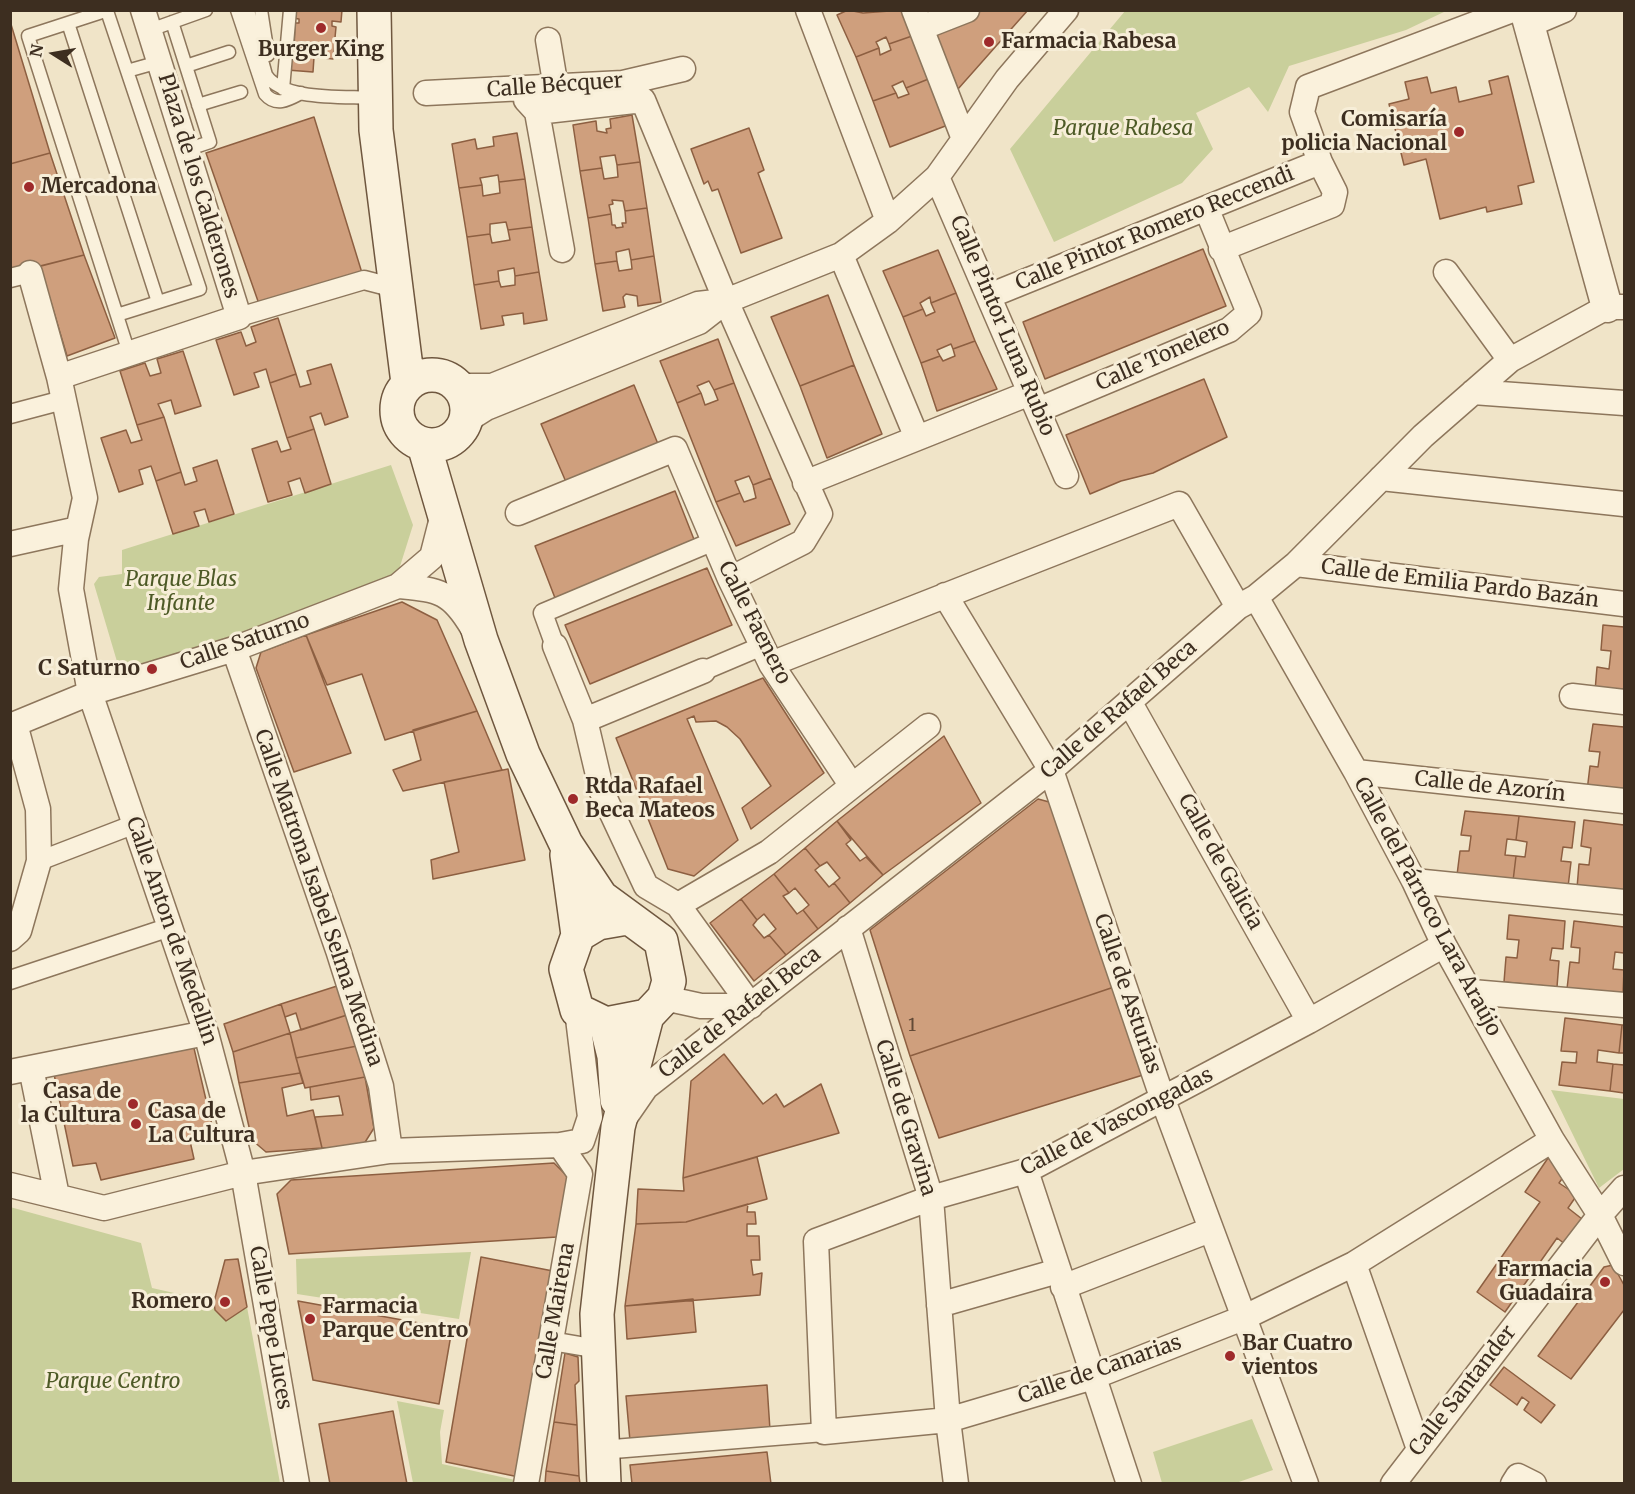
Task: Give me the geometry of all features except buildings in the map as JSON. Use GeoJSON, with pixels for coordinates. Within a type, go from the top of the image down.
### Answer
{"type":"FeatureCollection","features":[{"type":"Feature","properties":{"kind":"main road"},"geometry":{"type":"LineString","coordinates":[[371,16],[374,98],[408,383]]}},
{"type":"Feature","properties":{"kind":"main road"},"geometry":{"type":"LineString","coordinates":[[395,288],[423,353],[467,402],[450,500],[458,559]]}},
{"type":"Feature","properties":{"kind":"main road"},"geometry":{"type":"LineString","coordinates":[[450,381],[424,375],[408,383],[398,400],[397,419],[407,436],[424,445],[442,445],[463,427]]}},
{"type":"Feature","properties":{"kind":"main road"},"geometry":{"type":"LineString","coordinates":[[424,445],[481,640],[523,753],[566,844],[601,897],[627,918],[662,941],[669,981],[656,1007],[618,1127]]}},
{"type":"Feature","properties":{"kind":"main road"},"geometry":{"type":"LineString","coordinates":[[566,844],[578,935],[567,969],[578,1010],[606,1024],[656,1007]]}},
{"type":"Feature","properties":{"kind":"main road"},"geometry":{"type":"LineString","coordinates":[[578,935],[598,923],[627,918]]}},
{"type":"Feature","properties":{"kind":"main road"},"geometry":{"type":"LineString","coordinates":[[604,1484],[597,1314],[618,1127],[614,1056],[606,1024]]}},
{"type":"Feature","properties":{"kind":"street"},"geometry":{"type":"LineString","coordinates":[[808,10],[888,221]]}},
{"type":"Feature","properties":{"kind":"street"},"geometry":{"type":"LineString","coordinates":[[964,139],[917,19],[967,10]]}},
{"type":"Feature","properties":{"kind":"street"},"geometry":{"type":"LineString","coordinates":[[450,381],[492,386],[698,304],[726,301],[841,255],[888,221],[937,177],[1007,79],[1066,10]]}},
{"type":"Feature","properties":{"kind":"street"},"geometry":{"type":"LineString","coordinates":[[1221,249],[1332,205],[1335,192],[1320,162],[1302,112],[1308,87],[1522,15],[1564,10]]}},
{"type":"Feature","properties":{"kind":"street"},"geometry":{"type":"LineString","coordinates":[[1522,15],[1616,307]]}},
{"type":"Feature","properties":{"kind":"street","name":"Plaza de los Calderones"},"geometry":{"type":"LineString","coordinates":[[61,388],[129,353],[239,317],[189,149],[146,20]]}},
{"type":"Feature","properties":{"kind":"street"},"geometry":{"type":"LineString","coordinates":[[548,40],[556,88]]}},
{"type":"Feature","properties":{"kind":"street","name":"Calle Bécquer"},"geometry":{"type":"LineString","coordinates":[[426,93],[623,83],[683,69]]}},
{"type":"Feature","properties":{"kind":"street"},"geometry":{"type":"LineString","coordinates":[[516,90],[537,112],[562,250]]}},
{"type":"Feature","properties":{"kind":"street"},"geometry":{"type":"LineString","coordinates":[[537,112],[643,100],[726,301],[820,514],[804,542],[730,579]]}},
{"type":"Feature","properties":{"kind":"street","name":"Calle Pintor Romero Reccendi"},"geometry":{"type":"LineString","coordinates":[[989,296],[1207,210],[1320,162]]}},
{"type":"Feature","properties":{"kind":"street","name":"Calle Pintor Luna Rubio"},"geometry":{"type":"LineString","coordinates":[[937,177],[1066,476]]}},
{"type":"Feature","properties":{"kind":"street","name":"Calle Tonelero"},"geometry":{"type":"LineString","coordinates":[[805,483],[917,438],[1034,402],[1229,330],[1248,314],[1207,210]]}},
{"type":"Feature","properties":{"kind":"street"},"geometry":{"type":"LineString","coordinates":[[841,255],[917,438]]}},
{"type":"Feature","properties":{"kind":"street"},"geometry":{"type":"LineString","coordinates":[[1446,272],[1510,360]]}},
{"type":"Feature","properties":{"kind":"street"},"geometry":{"type":"LineString","coordinates":[[10,544],[78,529],[85,498],[61,388],[20,275]]}},
{"type":"Feature","properties":{"kind":"street"},"geometry":{"type":"LineString","coordinates":[[239,317],[364,280],[395,288]]}},
{"type":"Feature","properties":{"kind":"street"},"geometry":{"type":"LineString","coordinates":[[463,427],[486,408],[699,322],[726,301]]}},
{"type":"Feature","properties":{"kind":"street","name":"Calle de Rafael Beca"},"geometry":{"type":"LineString","coordinates":[[618,1127],[646,1087],[1051,770],[1247,602],[1296,564],[1423,436],[1510,360],[1616,307]]}},
{"type":"Feature","properties":{"kind":"street"},"geometry":{"type":"LineString","coordinates":[[10,414],[61,388]]}},
{"type":"Feature","properties":{"kind":"street"},"geometry":{"type":"LineString","coordinates":[[1473,392],[1624,403]]}},
{"type":"Feature","properties":{"kind":"street","name":"Calle Faenero"},"geometry":{"type":"LineString","coordinates":[[518,513],[675,449],[730,579],[766,655],[852,786]]}},
{"type":"Feature","properties":{"kind":"street"},"geometry":{"type":"LineString","coordinates":[[1381,478],[1624,504]]}},
{"type":"Feature","properties":{"kind":"street","name":"Calle del Párroco Lara Araújo"},"geometry":{"type":"LineString","coordinates":[[945,595],[1179,504],[1247,602],[1356,772],[1414,881],[1444,945],[1552,1140],[1600,1215],[1624,1263]]}},
{"type":"Feature","properties":{"kind":"street"},"geometry":{"type":"LineString","coordinates":[[398,586],[432,557],[443,514]]}},
{"type":"Feature","properties":{"kind":"street","name":"Calle Anton de Medellin"},"geometry":{"type":"LineString","coordinates":[[78,529],[71,589],[90,693],[206,1032],[243,1173]]}},
{"type":"Feature","properties":{"kind":"street"},"geometry":{"type":"LineString","coordinates":[[714,541],[543,613],[585,720],[602,792],[646,886],[678,905],[751,1006]]}},
{"type":"Feature","properties":{"kind":"street","name":"Calle de Emilia Pardo Bazán"},"geometry":{"type":"LineString","coordinates":[[1296,564],[1624,604]]}},
{"type":"Feature","properties":{"kind":"street"},"geometry":{"type":"LineString","coordinates":[[398,586],[436,590],[461,609],[481,640]]}},
{"type":"Feature","properties":{"kind":"street","name":"Calle Saturno"},"geometry":{"type":"LineString","coordinates":[[13,725],[90,693],[234,649],[398,586]]}},
{"type":"Feature","properties":{"kind":"street"},"geometry":{"type":"LineString","coordinates":[[585,720],[704,671],[766,655],[945,595]]}},
{"type":"Feature","properties":{"kind":"street","name":"Calle de Asturias"},"geometry":{"type":"LineString","coordinates":[[945,595],[1051,770],[1163,1100],[1306,1484]]}},
{"type":"Feature","properties":{"kind":"street","name":"Calle Matrona Isabel Selma Medina"},"geometry":{"type":"LineString","coordinates":[[234,649],[338,950],[381,1086],[390,1150]]}},
{"type":"Feature","properties":{"kind":"street"},"geometry":{"type":"LineString","coordinates":[[1572,696],[1624,702]]}},
{"type":"Feature","properties":{"kind":"street","name":"Calle de Galicia"},"geometry":{"type":"LineString","coordinates":[[1130,703],[1309,1021]]}},
{"type":"Feature","properties":{"kind":"street"},"geometry":{"type":"LineString","coordinates":[[10,939],[19,931],[39,861],[38,809],[13,725]]}},
{"type":"Feature","properties":{"kind":"street"},"geometry":{"type":"LineString","coordinates":[[678,905],[769,852],[928,726]]}},
{"type":"Feature","properties":{"kind":"street","name":"Calle de Azorín"},"geometry":{"type":"LineString","coordinates":[[1356,772],[1624,801]]}},
{"type":"Feature","properties":{"kind":"street"},"geometry":{"type":"LineString","coordinates":[[39,861],[135,824]]}},
{"type":"Feature","properties":{"kind":"street"},"geometry":{"type":"LineString","coordinates":[[1414,881],[1624,902]]}},
{"type":"Feature","properties":{"kind":"street"},"geometry":{"type":"LineString","coordinates":[[10,980],[170,927]]}},
{"type":"Feature","properties":{"kind":"street","name":"Calle de Gravina"},"geometry":{"type":"LineString","coordinates":[[848,928],[931,1198],[948,1420],[956,1484]]}},
{"type":"Feature","properties":{"kind":"street","name":"Calle de Vascongadas"},"geometry":{"type":"LineString","coordinates":[[824,1432],[816,1241],[931,1198],[1026,1172],[1309,1021],[1444,945]]}},
{"type":"Feature","properties":{"kind":"street"},"geometry":{"type":"LineString","coordinates":[[1472,992],[1624,1005]]}},
{"type":"Feature","properties":{"kind":"street"},"geometry":{"type":"LineString","coordinates":[[656,1007],[751,1006]]}},
{"type":"Feature","properties":{"kind":"street"},"geometry":{"type":"LineString","coordinates":[[10,1185],[104,1208],[243,1173],[390,1150],[560,1144],[582,1141],[590,1117],[578,1010]]}},
{"type":"Feature","properties":{"kind":"street"},"geometry":{"type":"LineString","coordinates":[[57,1196],[21,1070],[206,1032]]}},
{"type":"Feature","properties":{"kind":"street","name":"Calle de Canarias"},"geometry":{"type":"LineString","coordinates":[[601,1449],[948,1420],[1093,1377],[1243,1318],[1354,1264],[1552,1140]]}},
{"type":"Feature","properties":{"kind":"street","name":"Calle Mairena"},"geometry":{"type":"LineString","coordinates":[[526,1484],[580,1174],[560,1144]]}},
{"type":"Feature","properties":{"kind":"street"},"geometry":{"type":"LineString","coordinates":[[1026,1172],[1129,1484]]}},
{"type":"Feature","properties":{"kind":"street","name":"Calle Pepe Luces"},"geometry":{"type":"LineString","coordinates":[[243,1173],[297,1484]]}},
{"type":"Feature","properties":{"kind":"street","name":"Calle Santander"},"geometry":{"type":"LineString","coordinates":[[1393,1484],[1600,1215],[1624,1188]]}},
{"type":"Feature","properties":{"kind":"street"},"geometry":{"type":"LineString","coordinates":[[939,1305],[1061,1279],[1210,1230]]}},
{"type":"Feature","properties":{"kind":"street"},"geometry":{"type":"LineString","coordinates":[[1354,1264],[1419,1449]]}},
{"type":"Feature","properties":{"kind":"street"},"geometry":{"type":"LineString","coordinates":[[551,1341],[598,1349]]}},
{"type":"Feature","properties":{"kind":"street"},"geometry":{"type":"LineString","coordinates":[[1513,1484],[1518,1476],[1534,1484]]}},
{"type":"Feature","properties":{"kind":"lane"},"geometry":{"type":"LineString","coordinates":[[146,20],[172,22],[206,10]]}},
{"type":"Feature","properties":{"kind":"lane"},"geometry":{"type":"LineString","coordinates":[[237,10],[265,94],[277,102],[287,101],[301,93]]}},
{"type":"Feature","properties":{"kind":"lane"},"geometry":{"type":"LineString","coordinates":[[248,10],[266,75],[277,86],[301,93],[374,98]]}},
{"type":"Feature","properties":{"kind":"lane"},"geometry":{"type":"LineString","coordinates":[[261,10],[277,86]]}},
{"type":"Feature","properties":{"kind":"lane"},"geometry":{"type":"LineString","coordinates":[[277,86],[290,10]]}},
{"type":"Feature","properties":{"kind":"lane"},"geometry":{"type":"LineString","coordinates":[[117,315],[200,289],[108,11],[28,36],[129,353]]}},
{"type":"Feature","properties":{"kind":"lane"},"geometry":{"type":"LineString","coordinates":[[172,22],[210,142],[189,149]]}},
{"type":"Feature","properties":{"kind":"lane"},"geometry":{"type":"LineString","coordinates":[[68,23],[159,302]]}},
{"type":"Feature","properties":{"kind":"lane"},"geometry":{"type":"LineString","coordinates":[[186,66],[229,52]]}},
{"type":"Feature","properties":{"kind":"lane"},"geometry":{"type":"LineString","coordinates":[[127,71],[159,62]]}},
{"type":"Feature","properties":{"kind":"lane"},"geometry":{"type":"LineString","coordinates":[[198,105],[241,92]]}},
{"type":"Feature","properties":{"kind":"green space","name":"Parque Rabesa"},"geometry":{"type":"Polygon","coordinates":[[[1125,11],[1446,11],[1406,30],[1289,66],[1268,112],[1249,87],[1196,113],[1213,149],[1182,183],[1054,242],[1010,149],[1125,11]]]}},
{"type":"Feature","properties":{"kind":"green space","name":"Parque Blas Infante"},"geometry":{"type":"Polygon","coordinates":[[[391,465],[413,525],[396,579],[121,675],[94,584],[99,577],[122,574],[122,550],[391,465]]]}},
{"type":"Feature","properties":{"kind":"green space"},"geometry":{"type":"Polygon","coordinates":[[[1551,1090],[1624,1099],[1624,1169],[1599,1188],[1551,1090]]]}},
{"type":"Feature","properties":{"kind":"green space","name":"Parque Centro"},"geometry":{"type":"Polygon","coordinates":[[[10,1207],[141,1243],[152,1288],[214,1302],[215,1311],[226,1321],[247,1307],[280,1483],[11,1483],[10,1207]]]}},
{"type":"Feature","properties":{"kind":"green space"},"geometry":{"type":"Polygon","coordinates":[[[471,1252],[459,1319],[297,1294],[296,1259],[471,1252]]]}},
{"type":"Feature","properties":{"kind":"green space"},"geometry":{"type":"Polygon","coordinates":[[[397,1401],[444,1410],[440,1432],[442,1464],[515,1480],[515,1483],[413,1483],[397,1401]]]}},
{"type":"Feature","properties":{"kind":"green space"},"geometry":{"type":"Polygon","coordinates":[[[1252,1419],[1273,1470],[1236,1483],[1162,1483],[1153,1452],[1252,1419]]]}},
{"type":"Feature","properties":{"kind":"place","name":"Burger King"},"geometry":{"type":"Point","coordinates":[321,28]}},
{"type":"Feature","properties":{"kind":"place","name":"Farmacia Rabesa"},"geometry":{"type":"Point","coordinates":[989,42]}},
{"type":"Feature","properties":{"kind":"place","name":"Comisaría policia Nacional"},"geometry":{"type":"Point","coordinates":[1459,132]}},
{"type":"Feature","properties":{"kind":"place","name":"Mercadona"},"geometry":{"type":"Point","coordinates":[29,187]}},
{"type":"Feature","properties":{"kind":"place","name":"C Saturno"},"geometry":{"type":"Point","coordinates":[152,669]}},
{"type":"Feature","properties":{"kind":"place","name":"Rtda Rafael Beca Mateos"},"geometry":{"type":"Point","coordinates":[573,799]}},
{"type":"Feature","properties":{"kind":"place","name":"Casa de la Cultura"},"geometry":{"type":"Point","coordinates":[133,1104]}},
{"type":"Feature","properties":{"kind":"place","name":"Casa de La Cultura"},"geometry":{"type":"Point","coordinates":[136,1124]}},
{"type":"Feature","properties":{"kind":"place","name":"Farmacia Guadaira"},"geometry":{"type":"Point","coordinates":[1605,1282]}},
{"type":"Feature","properties":{"kind":"place","name":"Romero"},"geometry":{"type":"Point","coordinates":[225,1302]}},
{"type":"Feature","properties":{"kind":"place","name":"Farmacia Parque Centro"},"geometry":{"type":"Point","coordinates":[310,1319]}},
{"type":"Feature","properties":{"kind":"place","name":"Bar Cuatro vientos"},"geometry":{"type":"Point","coordinates":[1230,1356]}}]}
